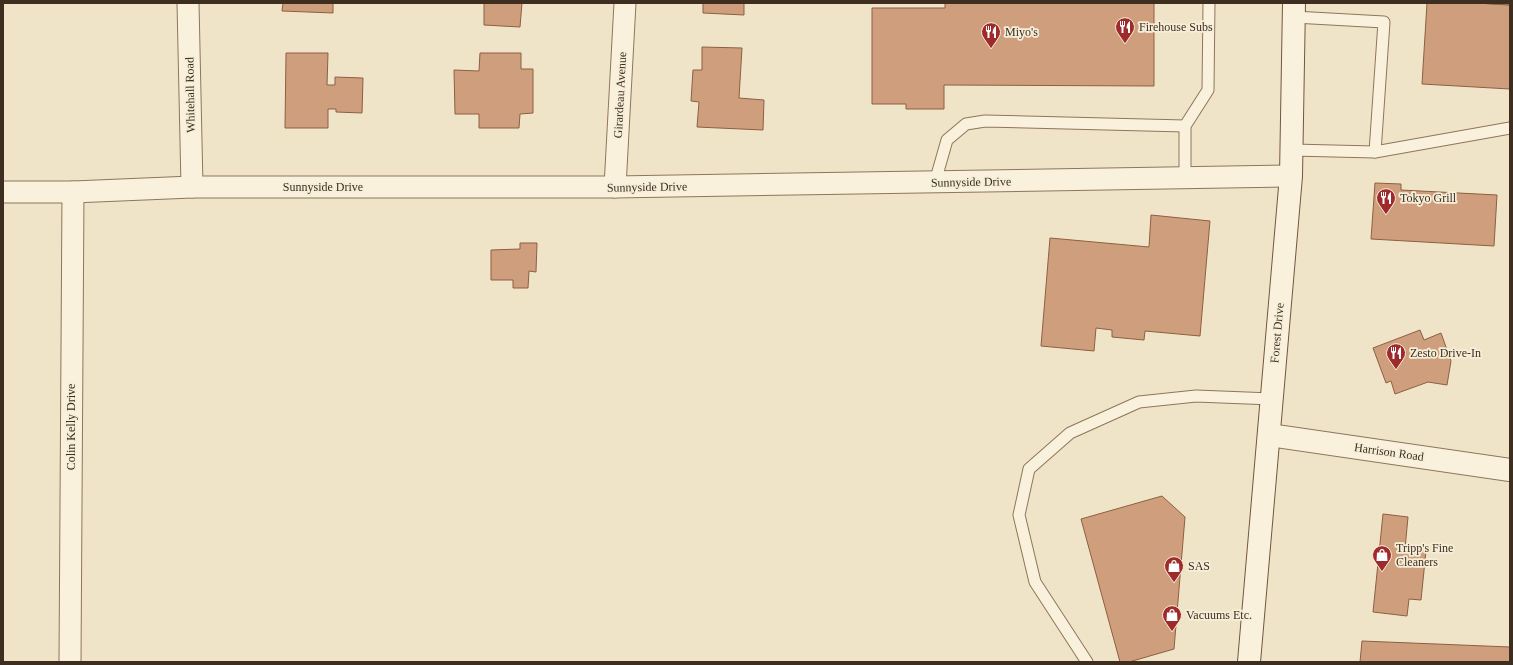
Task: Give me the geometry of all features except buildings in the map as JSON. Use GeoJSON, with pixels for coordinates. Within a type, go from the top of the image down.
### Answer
{"type":"FeatureCollection","features":[{"type":"Feature","properties":{"kind":"main road","name":"Forest Drive"},"geometry":{"type":"LineString","coordinates":[[1248,662],[1291,176],[1294,10]]}},
{"type":"Feature","properties":{"kind":"main road","name":"Harrison Road"},"geometry":{"type":"LineString","coordinates":[[1268,435],[1510,470]]}},
{"type":"Feature","properties":{"kind":"street","name":"Whitehall Road"},"geometry":{"type":"LineString","coordinates":[[188,3],[192,187]]}},
{"type":"Feature","properties":{"kind":"street","name":"Girardeau Avenue"},"geometry":{"type":"LineString","coordinates":[[615,187],[625,3]]}},
{"type":"Feature","properties":{"kind":"street","name":"Sunnyside Drive"},"geometry":{"type":"LineString","coordinates":[[3,192],[72,192],[192,187],[615,187],[1291,176]]}},
{"type":"Feature","properties":{"kind":"street","name":"Colin Kelly Drive"},"geometry":{"type":"LineString","coordinates":[[70,662],[72,192]]}},
{"type":"Feature","properties":{"kind":"lane"},"geometry":{"type":"LineString","coordinates":[[1185,178],[1185,126],[1208,90],[1209,3]]}},
{"type":"Feature","properties":{"kind":"lane"},"geometry":{"type":"LineString","coordinates":[[1294,10],[1384,22],[1375,152]]}},
{"type":"Feature","properties":{"kind":"lane"},"geometry":{"type":"LineString","coordinates":[[935,182],[946,140],[966,124],[985,120],[1185,126]]}},
{"type":"Feature","properties":{"kind":"lane"},"geometry":{"type":"LineString","coordinates":[[1292,150],[1375,152],[1510,128]]}},
{"type":"Feature","properties":{"kind":"lane"},"geometry":{"type":"LineString","coordinates":[[1087,662],[1035,582],[1019,515],[1028,469],[1070,434],[1139,402],[1196,396],[1272,399]]}},
{"type":"Feature","properties":{"kind":"place","name":"Firehouse Subs"},"geometry":{"type":"Point","coordinates":[1125,44]}},
{"type":"Feature","properties":{"kind":"place","name":"Miyo's"},"geometry":{"type":"Point","coordinates":[991,49]}},
{"type":"Feature","properties":{"kind":"place","name":"Tokyo Grill"},"geometry":{"type":"Point","coordinates":[1386,215]}},
{"type":"Feature","properties":{"kind":"place","name":"Zesto Drive-In"},"geometry":{"type":"Point","coordinates":[1396,370]}},
{"type":"Feature","properties":{"kind":"place","name":"Tripp's Fine Cleaners"},"geometry":{"type":"Point","coordinates":[1382,572]}},
{"type":"Feature","properties":{"kind":"place","name":"SAS"},"geometry":{"type":"Point","coordinates":[1174,583]}},
{"type":"Feature","properties":{"kind":"place","name":"Vacuums Etc."},"geometry":{"type":"Point","coordinates":[1172,632]}}]}
